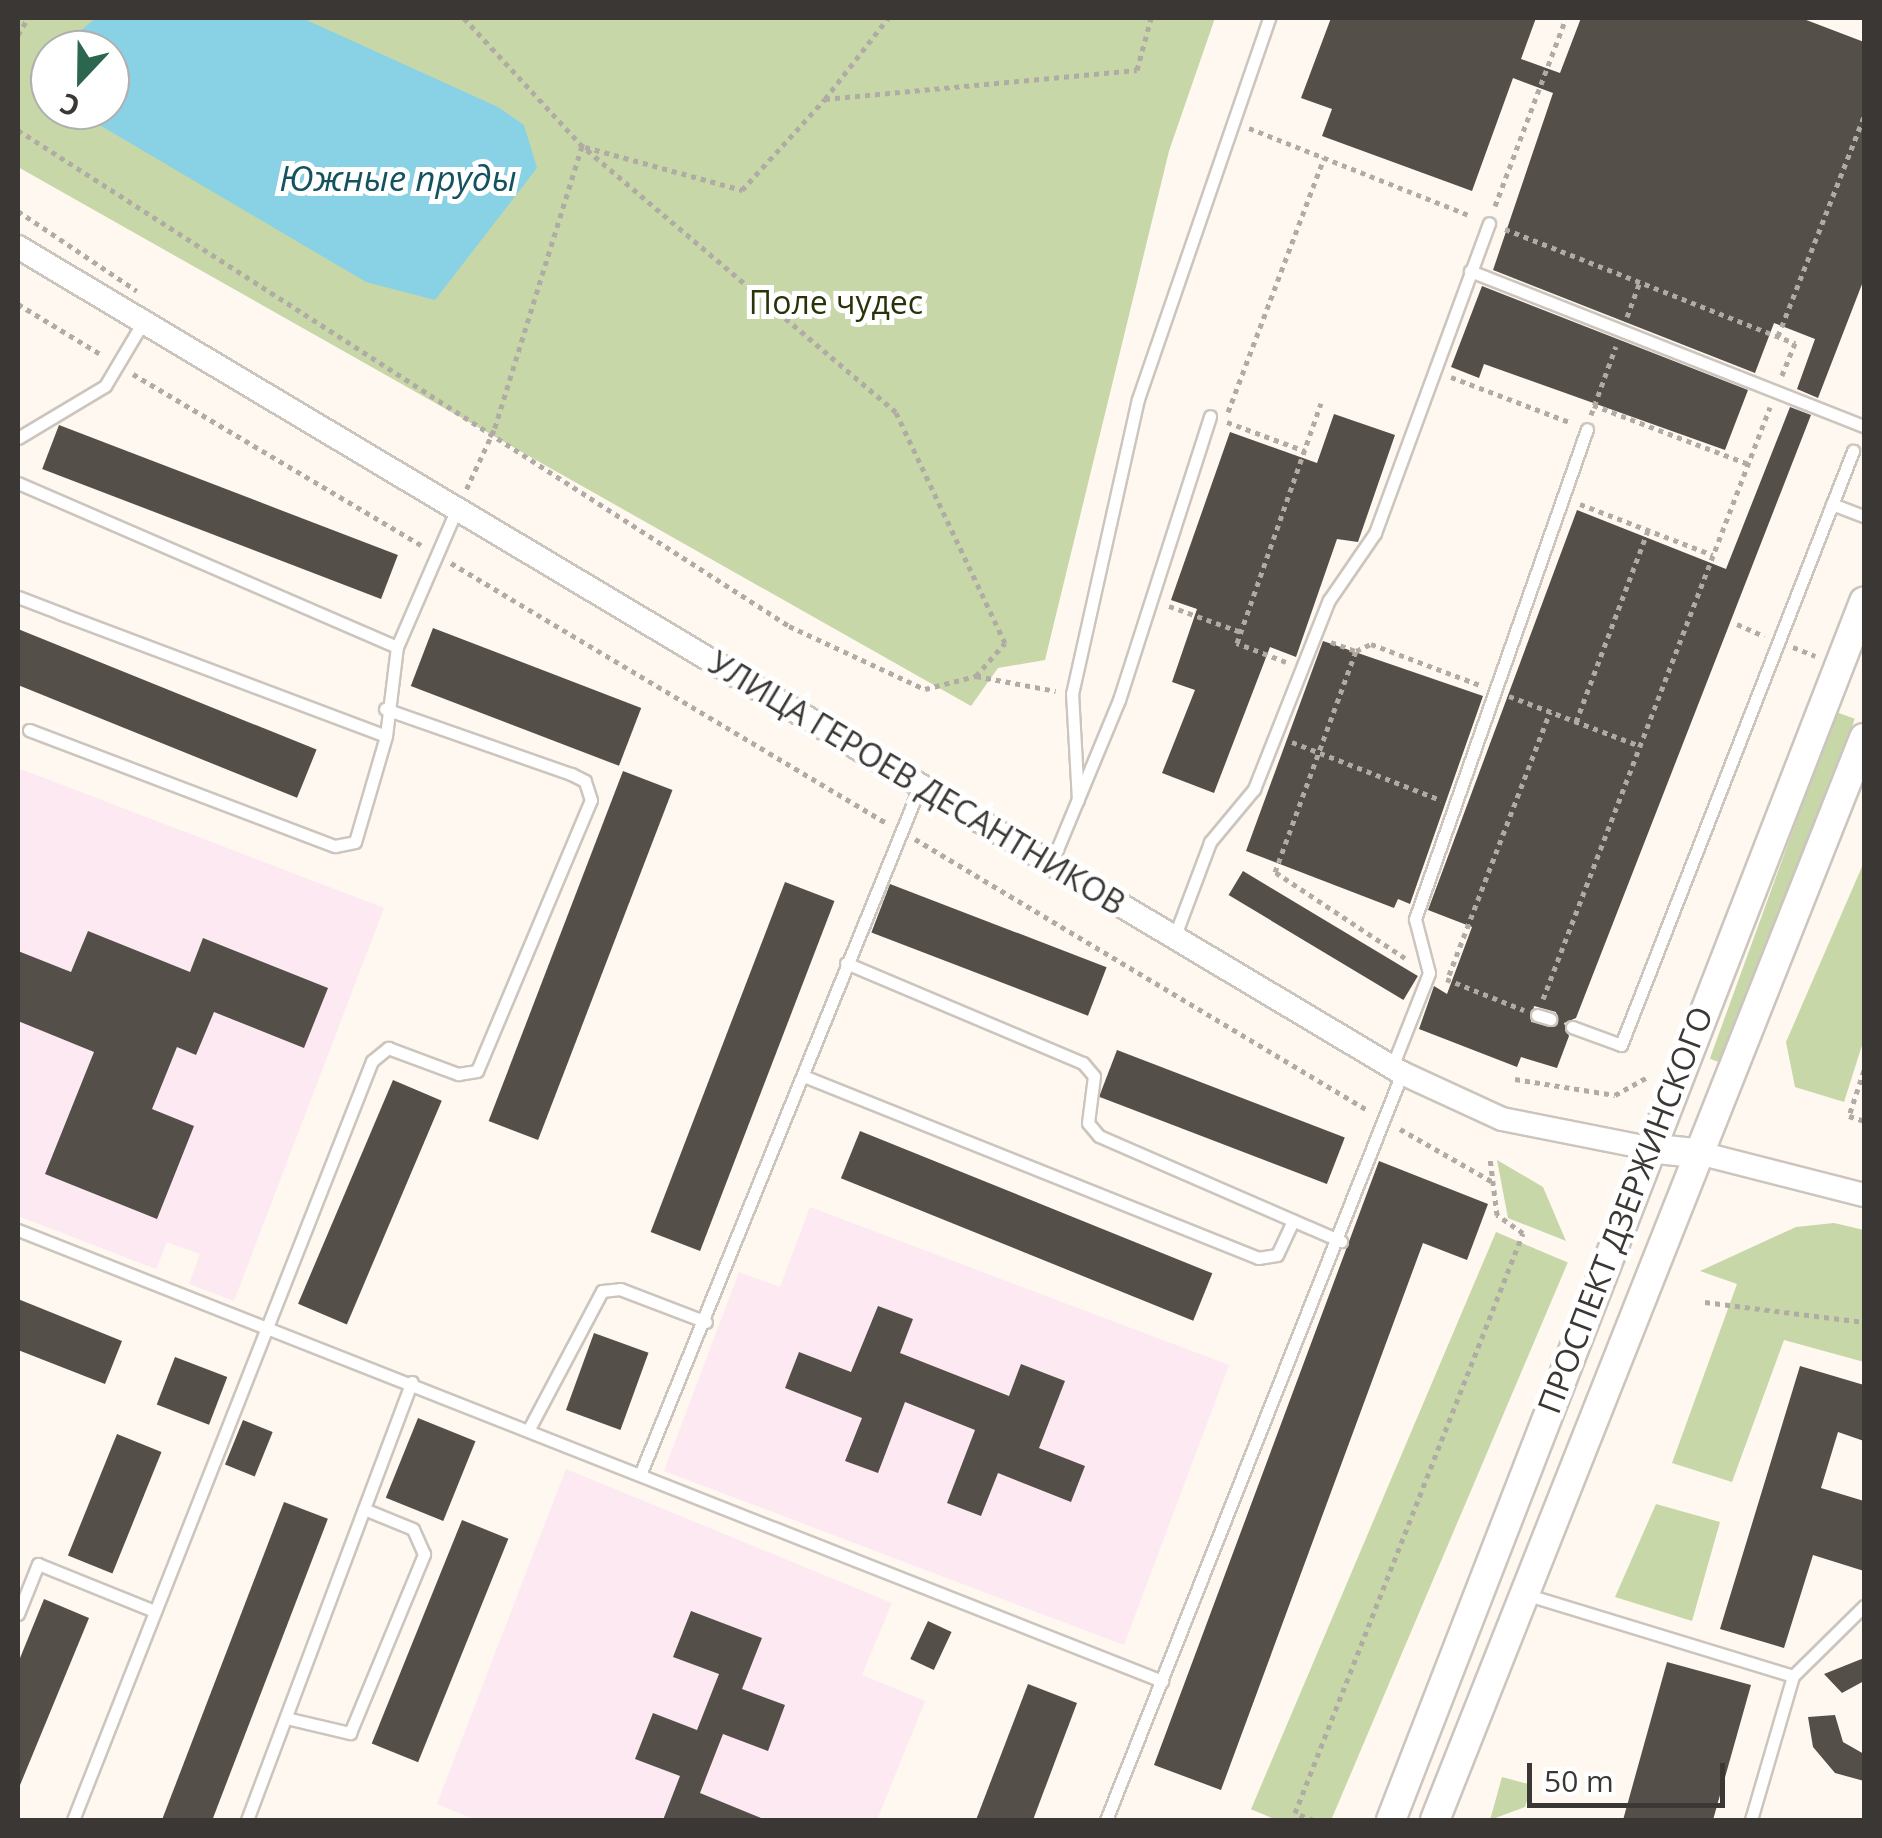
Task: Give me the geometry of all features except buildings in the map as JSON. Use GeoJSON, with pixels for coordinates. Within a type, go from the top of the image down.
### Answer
{"type":"FeatureCollection","features":[{"type":"Feature","properties":{"kind":"street","name":"УЛИЦА ГЕРОЕВ ДЕСАНТНИКОВ"},"geometry":{"type":"LineString","coordinates":[[18,248],[458,506],[1397,1070],[1502,1119],[1648,1148],[1703,1154],[1864,1195]]}},
{"type":"Feature","properties":{"kind":"street","name":"ПРОСПЕКТ ДЗЕРЖИНСКОГО"},"geometry":{"type":"LineString","coordinates":[[1391,1820],[1648,1148],[1864,602]]}},
{"type":"Feature","properties":{"kind":"street","name":"ПРОСПЕКТ ДЗЕРЖИНСКОГО"},"geometry":{"type":"LineString","coordinates":[[1435,1820],[1703,1154],[1864,738]]}},
{"type":"Feature","properties":{"kind":"lane"},"geometry":{"type":"LineString","coordinates":[[1078,800],[1072,694],[1138,399],[1269,18]]}},
{"type":"Feature","properties":{"kind":"lane"},"geometry":{"type":"LineString","coordinates":[[1174,938],[1210,842],[1254,789],[1329,600],[1375,532],[1488,223]]}},
{"type":"Feature","properties":{"kind":"lane"},"geometry":{"type":"LineString","coordinates":[[1470,270],[1864,426]]}},
{"type":"Feature","properties":{"kind":"lane"},"geometry":{"type":"LineString","coordinates":[[18,438],[80,408],[119,365],[143,322]]}},
{"type":"Feature","properties":{"kind":"lane"},"geometry":{"type":"LineString","coordinates":[[1052,864],[1151,600],[1210,416]]}},
{"type":"Feature","properties":{"kind":"lane"},"geometry":{"type":"LineString","coordinates":[[1106,1820],[1341,1241],[1429,973],[1415,920],[1587,429]]}},
{"type":"Feature","properties":{"kind":"lane"},"geometry":{"type":"LineString","coordinates":[[1572,1027],[1621,1045],[1852,451]]}},
{"type":"Feature","properties":{"kind":"lane"},"geometry":{"type":"LineString","coordinates":[[18,483],[397,647]]}},
{"type":"Feature","properties":{"kind":"lane"},"geometry":{"type":"LineString","coordinates":[[1832,504],[1864,516]]}},
{"type":"Feature","properties":{"kind":"lane"},"geometry":{"type":"LineString","coordinates":[[29,730],[346,847],[361,832],[386,736],[385,710],[397,647],[434,553],[458,506]]}},
{"type":"Feature","properties":{"kind":"lane"},"geometry":{"type":"LineString","coordinates":[[18,597],[85,623]]}},
{"type":"Feature","properties":{"kind":"lane"},"geometry":{"type":"LineString","coordinates":[[59,613],[386,736]]}},
{"type":"Feature","properties":{"kind":"lane"},"geometry":{"type":"LineString","coordinates":[[73,1820],[152,1610],[372,1060],[388,1048],[458,1074],[477,1071],[592,800],[585,781],[571,774],[385,710]]}},
{"type":"Feature","properties":{"kind":"lane"},"geometry":{"type":"LineString","coordinates":[[642,1470],[806,1077],[897,829],[920,786]]}},
{"type":"Feature","properties":{"kind":"lane"},"geometry":{"type":"LineString","coordinates":[[846,964],[1083,1063],[1094,1076],[1088,1123],[1100,1136],[1341,1241]]}},
{"type":"Feature","properties":{"kind":"lane"},"geometry":{"type":"LineString","coordinates":[[806,1077],[1258,1258],[1277,1255],[1293,1221]]}},
{"type":"Feature","properties":{"kind":"lane"},"geometry":{"type":"LineString","coordinates":[[18,1230],[642,1470],[1162,1681]]}},
{"type":"Feature","properties":{"kind":"lane"},"geometry":{"type":"LineString","coordinates":[[530,1427],[602,1291],[620,1289],[706,1322]]}},
{"type":"Feature","properties":{"kind":"lane"},"geometry":{"type":"LineString","coordinates":[[248,1820],[412,1382]]}},
{"type":"Feature","properties":{"kind":"lane"},"geometry":{"type":"LineString","coordinates":[[286,1718],[350,1733],[424,1554],[421,1535],[364,1509]]}},
{"type":"Feature","properties":{"kind":"lane"},"geometry":{"type":"LineString","coordinates":[[18,1614],[38,1564],[152,1610]]}},
{"type":"Feature","properties":{"kind":"lane"},"geometry":{"type":"LineString","coordinates":[[1525,1594],[1794,1676]]}},
{"type":"Feature","properties":{"kind":"lane"},"geometry":{"type":"LineString","coordinates":[[1751,1820],[1794,1676],[1864,1606]]}},
{"type":"Feature","properties":{"kind":"path"},"geometry":{"type":"LineString","coordinates":[[18,35],[28,18]]}},
{"type":"Feature","properties":{"kind":"path"},"geometry":{"type":"LineString","coordinates":[[464,18],[582,146],[896,412],[1005,643],[976,676]]}},
{"type":"Feature","properties":{"kind":"path"},"geometry":{"type":"LineString","coordinates":[[582,146],[742,190],[825,99],[888,18]]}},
{"type":"Feature","properties":{"kind":"path"},"geometry":{"type":"LineString","coordinates":[[825,99],[1136,70],[1151,18]]}},
{"type":"Feature","properties":{"kind":"path"},"geometry":{"type":"LineString","coordinates":[[1488,223],[1566,18]]}},
{"type":"Feature","properties":{"kind":"path"},"geometry":{"type":"LineString","coordinates":[[1778,336],[1864,116]]}},
{"type":"Feature","properties":{"kind":"path"},"geometry":{"type":"LineString","coordinates":[[1232,121],[1794,342],[1543,1017],[1429,973],[1275,872],[1356,652]]}},
{"type":"Feature","properties":{"kind":"path"},"geometry":{"type":"LineString","coordinates":[[18,130],[494,430],[788,626],[925,689],[976,676],[1072,694]]}},
{"type":"Feature","properties":{"kind":"path"},"geometry":{"type":"LineString","coordinates":[[458,506],[494,430],[582,146]]}},
{"type":"Feature","properties":{"kind":"path"},"geometry":{"type":"LineString","coordinates":[[1225,422],[1324,158]]}},
{"type":"Feature","properties":{"kind":"path"},"geometry":{"type":"LineString","coordinates":[[18,211],[139,288]]}},
{"type":"Feature","properties":{"kind":"path"},"geometry":{"type":"LineString","coordinates":[[1432,370],[1587,429],[1640,282]]}},
{"type":"Feature","properties":{"kind":"path"},"geometry":{"type":"LineString","coordinates":[[18,304],[1382,1120],[1492,1182]]}},
{"type":"Feature","properties":{"kind":"path"},"geometry":{"type":"LineString","coordinates":[[1300,667],[1237,643],[1321,403]]}},
{"type":"Feature","properties":{"kind":"path"},"geometry":{"type":"LineString","coordinates":[[1593,406],[1748,464]]}},
{"type":"Feature","properties":{"kind":"path"},"geometry":{"type":"LineString","coordinates":[[1210,416],[1305,452]]}},
{"type":"Feature","properties":{"kind":"path"},"geometry":{"type":"LineString","coordinates":[[1564,498],[1713,555]]}},
{"type":"Feature","properties":{"kind":"path"},"geometry":{"type":"LineString","coordinates":[[1576,722],[1648,530]]}},
{"type":"Feature","properties":{"kind":"path"},"geometry":{"type":"LineString","coordinates":[[1151,600],[1241,632]]}},
{"type":"Feature","properties":{"kind":"path"},"geometry":{"type":"LineString","coordinates":[[1737,624],[1839,666]]}},
{"type":"Feature","properties":{"kind":"path"},"geometry":{"type":"LineString","coordinates":[[1446,980],[1550,712]]}},
{"type":"Feature","properties":{"kind":"path"},"geometry":{"type":"LineString","coordinates":[[1276,735],[1457,806]]}},
{"type":"Feature","properties":{"kind":"path"},"geometry":{"type":"LineString","coordinates":[[1515,1079],[1614,1094],[1652,1069]]}},
{"type":"Feature","properties":{"kind":"path"},"geometry":{"type":"LineString","coordinates":[[1864,1070],[1848,1116],[1864,1121]]}},
{"type":"Feature","properties":{"kind":"path"},"geometry":{"type":"LineString","coordinates":[[1314,1820],[1295,1813],[1523,1232],[1496,1215],[1490,1158]]}},
{"type":"Feature","properties":{"kind":"path"},"geometry":{"type":"LineString","coordinates":[[1705,1302],[1864,1322]]}},
{"type":"Feature","properties":{"kind":"shaded area"},"geometry":{"type":"Polygon","coordinates":[[[18,768],[384,908],[234,1301],[189,1284],[200,1254],[167,1242],[156,1269],[18,1216],[18,768]]]}},
{"type":"Feature","properties":{"kind":"shaded area"},"geometry":{"type":"Polygon","coordinates":[[[810,1207],[1229,1365],[1124,1645],[664,1471],[739,1272],[780,1287],[810,1207]]]}},
{"type":"Feature","properties":{"kind":"shaded area"},"geometry":{"type":"Polygon","coordinates":[[[566,1469],[892,1603],[862,1675],[925,1701],[877,1820],[476,1820],[437,1804],[566,1469]]]}},
{"type":"Feature","properties":{"kind":"green space","name":"Поле чудес"},"geometry":{"type":"Polygon","coordinates":[[[18,18],[1215,18],[1169,151],[1045,660],[998,668],[971,706],[18,167],[18,18]]]}},
{"type":"Feature","properties":{"kind":"green space"},"geometry":{"type":"Polygon","coordinates":[[[1836,712],[1855,719],[1729,1066],[1710,1059],[1836,712]]]}},
{"type":"Feature","properties":{"kind":"green space"},"geometry":{"type":"Polygon","coordinates":[[[1864,862],[1864,1039],[1844,1102],[1795,1087],[1786,1042],[1864,862]]]}},
{"type":"Feature","properties":{"kind":"green space"},"geometry":{"type":"Polygon","coordinates":[[[1497,1160],[1543,1187],[1566,1241],[1508,1218],[1497,1160]]]}},
{"type":"Feature","properties":{"kind":"green space"},"geometry":{"type":"Polygon","coordinates":[[[1834,1223],[1864,1230],[1864,1362],[1784,1340],[1732,1482],[1672,1463],[1737,1284],[1700,1271],[1796,1227],[1834,1223]]]}},
{"type":"Feature","properties":{"kind":"green space"},"geometry":{"type":"Polygon","coordinates":[[[1496,1232],[1568,1262],[1331,1820],[1277,1820],[1251,1809],[1496,1232]]]}},
{"type":"Feature","properties":{"kind":"green space"},"geometry":{"type":"Polygon","coordinates":[[[1656,1504],[1720,1522],[1692,1621],[1615,1597],[1656,1504]]]}},
{"type":"Feature","properties":{"kind":"green space"},"geometry":{"type":"Polygon","coordinates":[[[1502,1777],[1532,1785],[1525,1807],[1490,1820],[1502,1777]]]}},
{"type":"Feature","properties":{"kind":"water","name":"Южные пруды"},"geometry":{"type":"Polygon","coordinates":[[[96,18],[302,18],[498,107],[524,125],[537,168],[435,300],[366,282],[108,130],[130,130],[130,30],[81,30],[96,18]]]}}]}
